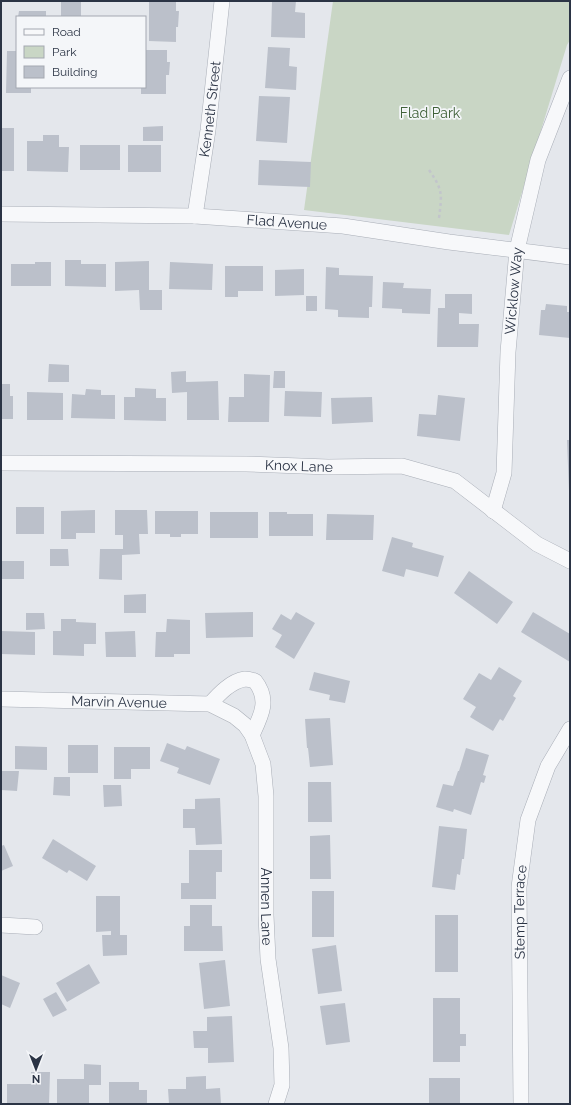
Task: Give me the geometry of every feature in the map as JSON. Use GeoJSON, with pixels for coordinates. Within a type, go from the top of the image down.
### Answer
{"type":"FeatureCollection","features":[{"type":"Feature","properties":{"kind":"street","name":"Kenneth Street"},"geometry":{"type":"LineString","coordinates":[[195,216],[208,130],[222,1]]}},
{"type":"Feature","properties":{"kind":"street","name":"Wicklow Way"},"geometry":{"type":"LineString","coordinates":[[493,511],[504,473],[508,352],[517,250],[538,160],[570,78]]}},
{"type":"Feature","properties":{"kind":"street","name":"Flad Avenue"},"geometry":{"type":"LineString","coordinates":[[1,214],[195,216],[343,226],[570,257]]}},
{"type":"Feature","properties":{"kind":"street","name":"Knox Lane"},"geometry":{"type":"LineString","coordinates":[[1,463],[246,464],[328,467],[402,466],[455,481],[537,544],[570,561]]}},
{"type":"Feature","properties":{"kind":"street"},"geometry":{"type":"LineString","coordinates":[[210,704],[224,690],[236,683],[245,679],[255,681],[261,688],[264,701],[260,719],[252,735]]}},
{"type":"Feature","properties":{"kind":"street","name":"Marvin Avenue"},"geometry":{"type":"LineString","coordinates":[[1,699],[210,704],[234,716]]}},
{"type":"Feature","properties":{"kind":"street","name":"Annen Lane"},"geometry":{"type":"LineString","coordinates":[[234,716],[252,735],[264,764],[266,796],[266,915],[268,952],[281,1048],[282,1085],[276,1104]]}},
{"type":"Feature","properties":{"kind":"street","name":"Stemp Terrace"},"geometry":{"type":"LineString","coordinates":[[521,1104],[519,887],[528,820],[548,766],[570,729]]}},
{"type":"Feature","properties":{"kind":"street"},"geometry":{"type":"LineString","coordinates":[[1,925],[35,927]]}},
{"type":"Feature","properties":{"kind":"path"},"geometry":{"type":"LineString","coordinates":[[429,170],[439,185],[441,199],[439,218]]}},
{"type":"Feature","properties":{"kind":"green space","name":"Flad Park"},"geometry":{"type":"Polygon","coordinates":[[[333,1],[570,1],[570,40],[567,45],[509,235],[304,210],[333,1]]]}},
{"type":"Feature","properties":{"kind":"building"},"geometry":{"type":"Polygon","coordinates":[[[61,1],[81,1],[81,16],[61,16],[61,1]]]}},
{"type":"Feature","properties":{"kind":"building"},"geometry":{"type":"Polygon","coordinates":[[[149,1],[176,1],[176,11],[179,11],[178,27],[176,27],[176,42],[149,41],[149,1]]]}},
{"type":"Feature","properties":{"kind":"building"},"geometry":{"type":"Polygon","coordinates":[[[272,1],[296,1],[295,12],[305,13],[305,38],[271,37],[272,1]]]}},
{"type":"Feature","properties":{"kind":"building"},"geometry":{"type":"Polygon","coordinates":[[[19,11],[46,11],[46,16],[18,16],[19,11]]]}},
{"type":"Feature","properties":{"kind":"building"},"geometry":{"type":"Polygon","coordinates":[[[268,47],[290,48],[289,66],[297,67],[296,90],[265,88],[268,47]]]}},
{"type":"Feature","properties":{"kind":"building"},"geometry":{"type":"Polygon","coordinates":[[[146,50],[167,50],[167,62],[170,62],[169,75],[166,75],[166,94],[141,94],[141,88],[146,88],[146,50]]]}},
{"type":"Feature","properties":{"kind":"building"},"geometry":{"type":"Polygon","coordinates":[[[7,51],[16,51],[16,88],[31,88],[31,93],[6,93],[7,51]]]}},
{"type":"Feature","properties":{"kind":"building"},"geometry":{"type":"Polygon","coordinates":[[[259,96],[290,97],[287,143],[256,141],[259,96]]]}},
{"type":"Feature","properties":{"kind":"building"},"geometry":{"type":"Polygon","coordinates":[[[163,126],[163,141],[143,141],[143,127],[163,126]]]}},
{"type":"Feature","properties":{"kind":"building"},"geometry":{"type":"Polygon","coordinates":[[[1,128],[14,128],[14,171],[1,171],[1,128]]]}},
{"type":"Feature","properties":{"kind":"building"},"geometry":{"type":"Polygon","coordinates":[[[43,135],[59,135],[59,147],[69,147],[68,172],[27,171],[27,141],[43,141],[43,135]]]}},
{"type":"Feature","properties":{"kind":"building"},"geometry":{"type":"Polygon","coordinates":[[[80,145],[120,145],[120,170],[80,170],[80,145]]]}},
{"type":"Feature","properties":{"kind":"building"},"geometry":{"type":"Polygon","coordinates":[[[128,145],[161,145],[161,172],[128,172],[128,145]]]}},
{"type":"Feature","properties":{"kind":"building"},"geometry":{"type":"Polygon","coordinates":[[[259,160],[311,162],[310,187],[258,185],[259,160]]]}},
{"type":"Feature","properties":{"kind":"building"},"geometry":{"type":"Polygon","coordinates":[[[65,260],[81,260],[81,264],[106,264],[106,287],[65,286],[65,260]]]}},
{"type":"Feature","properties":{"kind":"building"},"geometry":{"type":"Polygon","coordinates":[[[149,261],[149,290],[162,290],[162,310],[140,310],[139,290],[115,291],[115,262],[149,261]]]}},
{"type":"Feature","properties":{"kind":"building"},"geometry":{"type":"Polygon","coordinates":[[[35,262],[51,262],[51,286],[11,286],[11,264],[35,264],[35,262]]]}},
{"type":"Feature","properties":{"kind":"building"},"geometry":{"type":"Polygon","coordinates":[[[170,262],[213,264],[212,290],[169,289],[170,262]]]}},
{"type":"Feature","properties":{"kind":"building"},"geometry":{"type":"Polygon","coordinates":[[[225,266],[263,266],[263,291],[238,291],[238,297],[225,297],[225,266]]]}},
{"type":"Feature","properties":{"kind":"building"},"geometry":{"type":"Polygon","coordinates":[[[326,267],[339,268],[339,275],[373,276],[372,307],[369,307],[369,318],[338,317],[338,310],[325,309],[326,267]]]}},
{"type":"Feature","properties":{"kind":"building"},"geometry":{"type":"Polygon","coordinates":[[[304,269],[304,295],[275,296],[275,270],[304,269]]]}},
{"type":"Feature","properties":{"kind":"building"},"geometry":{"type":"Polygon","coordinates":[[[383,282],[404,283],[403,288],[431,289],[430,314],[402,313],[402,309],[382,308],[383,282]]]}},
{"type":"Feature","properties":{"kind":"building"},"geometry":{"type":"Polygon","coordinates":[[[445,294],[472,294],[472,314],[459,313],[459,324],[479,324],[478,347],[437,347],[438,308],[445,308],[445,294]]]}},
{"type":"Feature","properties":{"kind":"building"},"geometry":{"type":"Polygon","coordinates":[[[306,296],[317,296],[317,311],[306,311],[306,296]]]}},
{"type":"Feature","properties":{"kind":"building"},"geometry":{"type":"Polygon","coordinates":[[[546,304],[567,306],[567,312],[570,312],[570,338],[539,335],[541,310],[545,310],[546,304]]]}},
{"type":"Feature","properties":{"kind":"building"},"geometry":{"type":"Polygon","coordinates":[[[49,364],[69,365],[69,382],[48,382],[49,364]]]}},
{"type":"Feature","properties":{"kind":"building"},"geometry":{"type":"Polygon","coordinates":[[[186,371],[186,382],[218,381],[219,420],[187,420],[187,392],[172,393],[171,372],[186,371]]]}},
{"type":"Feature","properties":{"kind":"building"},"geometry":{"type":"Polygon","coordinates":[[[274,371],[285,371],[285,388],[273,388],[274,371]]]}},
{"type":"Feature","properties":{"kind":"building"},"geometry":{"type":"Polygon","coordinates":[[[244,374],[270,375],[269,422],[228,422],[229,397],[244,397],[244,374]]]}},
{"type":"Feature","properties":{"kind":"building"},"geometry":{"type":"Polygon","coordinates":[[[1,384],[10,384],[10,396],[13,396],[13,419],[1,419],[1,384]]]}},
{"type":"Feature","properties":{"kind":"building"},"geometry":{"type":"Polygon","coordinates":[[[135,388],[156,389],[156,398],[166,398],[166,421],[124,420],[124,397],[135,397],[135,388]]]}},
{"type":"Feature","properties":{"kind":"building"},"geometry":{"type":"Polygon","coordinates":[[[86,389],[101,390],[101,395],[115,395],[115,419],[71,418],[72,394],[85,395],[86,389]]]}},
{"type":"Feature","properties":{"kind":"building"},"geometry":{"type":"Polygon","coordinates":[[[285,391],[322,392],[321,417],[284,416],[285,391]]]}},
{"type":"Feature","properties":{"kind":"building"},"geometry":{"type":"Polygon","coordinates":[[[27,392],[63,393],[63,420],[27,420],[27,392]]]}},
{"type":"Feature","properties":{"kind":"building"},"geometry":{"type":"Polygon","coordinates":[[[438,395],[465,398],[460,441],[417,436],[419,414],[436,415],[438,395]]]}},
{"type":"Feature","properties":{"kind":"building"},"geometry":{"type":"Polygon","coordinates":[[[372,397],[373,422],[332,424],[331,398],[372,397]]]}},
{"type":"Feature","properties":{"kind":"building"},"geometry":{"type":"Polygon","coordinates":[[[567,440],[570,440],[570,491],[569,491],[567,440]]]}},
{"type":"Feature","properties":{"kind":"building"},"geometry":{"type":"Polygon","coordinates":[[[16,507],[44,507],[44,534],[16,534],[16,507]]]}},
{"type":"Feature","properties":{"kind":"building"},"geometry":{"type":"Polygon","coordinates":[[[95,510],[95,533],[76,533],[76,539],[61,539],[61,511],[95,510]]]}},
{"type":"Feature","properties":{"kind":"building"},"geometry":{"type":"Polygon","coordinates":[[[115,510],[147,510],[148,534],[139,534],[140,554],[122,555],[122,580],[99,579],[100,549],[123,549],[123,535],[115,535],[115,510]]]}},
{"type":"Feature","properties":{"kind":"building"},"geometry":{"type":"Polygon","coordinates":[[[155,511],[198,511],[198,534],[181,534],[181,537],[170,537],[170,534],[155,534],[155,511]]]}},
{"type":"Feature","properties":{"kind":"building"},"geometry":{"type":"Polygon","coordinates":[[[210,512],[258,512],[258,538],[210,538],[210,512]]]}},
{"type":"Feature","properties":{"kind":"building"},"geometry":{"type":"Polygon","coordinates":[[[269,512],[313,514],[313,536],[269,536],[269,512]]]}},
{"type":"Feature","properties":{"kind":"building"},"geometry":{"type":"Polygon","coordinates":[[[327,514],[374,515],[373,540],[326,540],[327,514]]]}},
{"type":"Feature","properties":{"kind":"building"},"geometry":{"type":"Polygon","coordinates":[[[392,537],[413,543],[412,547],[444,556],[438,577],[406,569],[404,577],[382,571],[392,537]]]}},
{"type":"Feature","properties":{"kind":"building"},"geometry":{"type":"Polygon","coordinates":[[[50,549],[68,549],[69,566],[50,566],[50,549]]]}},
{"type":"Feature","properties":{"kind":"building"},"geometry":{"type":"Polygon","coordinates":[[[1,561],[24,561],[24,579],[1,579],[1,561]]]}},
{"type":"Feature","properties":{"kind":"building"},"geometry":{"type":"Polygon","coordinates":[[[469,571],[513,602],[497,624],[454,593],[469,571]]]}},
{"type":"Feature","properties":{"kind":"building"},"geometry":{"type":"Polygon","coordinates":[[[146,594],[146,613],[124,613],[124,595],[146,594]]]}},
{"type":"Feature","properties":{"kind":"building"},"geometry":{"type":"Polygon","coordinates":[[[253,612],[253,637],[206,638],[205,613],[253,612]]]}},
{"type":"Feature","properties":{"kind":"building"},"geometry":{"type":"Polygon","coordinates":[[[296,612],[315,623],[294,659],[275,647],[282,635],[272,629],[281,614],[291,620],[296,612]]]}},
{"type":"Feature","properties":{"kind":"building"},"geometry":{"type":"Polygon","coordinates":[[[533,612],[570,634],[570,662],[521,632],[533,612]]]}},
{"type":"Feature","properties":{"kind":"building"},"geometry":{"type":"Polygon","coordinates":[[[26,613],[44,613],[45,629],[26,630],[26,613]]]}},
{"type":"Feature","properties":{"kind":"building"},"geometry":{"type":"Polygon","coordinates":[[[61,619],[76,619],[76,622],[96,623],[96,644],[84,644],[84,656],[53,655],[53,631],[61,631],[61,619]]]}},
{"type":"Feature","properties":{"kind":"building"},"geometry":{"type":"Polygon","coordinates":[[[167,619],[190,620],[190,654],[174,654],[174,657],[155,657],[156,632],[166,632],[167,619]]]}},
{"type":"Feature","properties":{"kind":"building"},"geometry":{"type":"Polygon","coordinates":[[[1,631],[35,632],[35,655],[1,654],[1,631]]]}},
{"type":"Feature","properties":{"kind":"building"},"geometry":{"type":"Polygon","coordinates":[[[135,631],[136,657],[106,657],[105,632],[135,631]]]}},
{"type":"Feature","properties":{"kind":"building"},"geometry":{"type":"Polygon","coordinates":[[[499,667],[522,681],[513,696],[516,698],[503,721],[500,719],[493,731],[470,717],[476,707],[463,699],[479,673],[491,680],[499,667]]]}},
{"type":"Feature","properties":{"kind":"building"},"geometry":{"type":"Polygon","coordinates":[[[314,672],[350,681],[345,703],[329,700],[330,695],[309,690],[314,672]]]}},
{"type":"Feature","properties":{"kind":"building"},"geometry":{"type":"Polygon","coordinates":[[[330,718],[333,765],[310,767],[305,719],[330,718]]]}},
{"type":"Feature","properties":{"kind":"building"},"geometry":{"type":"Polygon","coordinates":[[[167,743],[185,750],[187,746],[220,759],[210,785],[177,773],[179,768],[160,761],[167,743]]]}},
{"type":"Feature","properties":{"kind":"building"},"geometry":{"type":"Polygon","coordinates":[[[68,745],[98,745],[98,773],[68,773],[68,745]]]}},
{"type":"Feature","properties":{"kind":"building"},"geometry":{"type":"Polygon","coordinates":[[[15,746],[47,747],[47,770],[15,769],[15,746]]]}},
{"type":"Feature","properties":{"kind":"building"},"geometry":{"type":"Polygon","coordinates":[[[114,747],[150,747],[150,769],[131,769],[131,779],[114,779],[114,747]]]}},
{"type":"Feature","properties":{"kind":"building"},"geometry":{"type":"Polygon","coordinates":[[[466,748],[489,755],[483,775],[486,776],[484,783],[481,782],[471,815],[454,809],[453,812],[436,807],[443,784],[453,786],[466,748]]]}},
{"type":"Feature","properties":{"kind":"building"},"geometry":{"type":"Polygon","coordinates":[[[2,771],[19,771],[17,791],[1,790],[2,771]]]}},
{"type":"Feature","properties":{"kind":"building"},"geometry":{"type":"Polygon","coordinates":[[[54,777],[70,777],[70,796],[53,795],[54,777]]]}},
{"type":"Feature","properties":{"kind":"building"},"geometry":{"type":"Polygon","coordinates":[[[308,782],[331,782],[332,822],[308,822],[308,782]]]}},
{"type":"Feature","properties":{"kind":"building"},"geometry":{"type":"Polygon","coordinates":[[[103,785],[121,785],[122,806],[104,807],[103,785]]]}},
{"type":"Feature","properties":{"kind":"building"},"geometry":{"type":"Polygon","coordinates":[[[220,798],[222,844],[196,845],[195,828],[183,828],[183,809],[195,809],[195,799],[220,798]]]}},
{"type":"Feature","properties":{"kind":"building"},"geometry":{"type":"Polygon","coordinates":[[[439,826],[467,829],[464,859],[462,859],[460,875],[457,874],[455,890],[432,887],[439,826]]]}},
{"type":"Feature","properties":{"kind":"building"},"geometry":{"type":"Polygon","coordinates":[[[330,835],[331,879],[310,879],[310,836],[330,835]]]}},
{"type":"Feature","properties":{"kind":"building"},"geometry":{"type":"Polygon","coordinates":[[[53,839],[96,866],[87,881],[69,870],[67,873],[42,858],[53,839]]]}},
{"type":"Feature","properties":{"kind":"building"},"geometry":{"type":"Polygon","coordinates":[[[4,845],[13,866],[1,871],[1,846],[4,845]]]}},
{"type":"Feature","properties":{"kind":"building"},"geometry":{"type":"Polygon","coordinates":[[[189,850],[222,850],[222,872],[216,872],[216,899],[181,899],[181,883],[189,883],[189,850]]]}},
{"type":"Feature","properties":{"kind":"building"},"geometry":{"type":"Polygon","coordinates":[[[312,891],[334,891],[334,937],[312,937],[312,891]]]}},
{"type":"Feature","properties":{"kind":"building"},"geometry":{"type":"Polygon","coordinates":[[[96,896],[120,896],[120,935],[127,935],[127,955],[103,956],[102,935],[111,935],[111,931],[96,932],[96,896]]]}},
{"type":"Feature","properties":{"kind":"building"},"geometry":{"type":"Polygon","coordinates":[[[190,905],[212,905],[212,926],[222,926],[223,951],[184,951],[184,926],[190,926],[190,905]]]}},
{"type":"Feature","properties":{"kind":"building"},"geometry":{"type":"Polygon","coordinates":[[[435,915],[458,915],[458,972],[435,972],[435,915]]]}},
{"type":"Feature","properties":{"kind":"building"},"geometry":{"type":"Polygon","coordinates":[[[336,945],[342,991],[318,994],[312,949],[336,945]]]}},
{"type":"Feature","properties":{"kind":"building"},"geometry":{"type":"Polygon","coordinates":[[[225,960],[230,1006],[204,1009],[199,963],[225,960]]]}},
{"type":"Feature","properties":{"kind":"building"},"geometry":{"type":"Polygon","coordinates":[[[89,964],[100,983],[67,1002],[56,983],[89,964]]]}},
{"type":"Feature","properties":{"kind":"building"},"geometry":{"type":"Polygon","coordinates":[[[1,975],[20,983],[10,1008],[1,1004],[1,975]]]}},
{"type":"Feature","properties":{"kind":"building"},"geometry":{"type":"Polygon","coordinates":[[[56,992],[67,1010],[53,1017],[43,999],[56,992]]]}},
{"type":"Feature","properties":{"kind":"building"},"geometry":{"type":"Polygon","coordinates":[[[433,998],[460,998],[460,1034],[466,1034],[466,1046],[460,1046],[460,1062],[433,1062],[433,998]]]}},
{"type":"Feature","properties":{"kind":"building"},"geometry":{"type":"Polygon","coordinates":[[[345,1003],[350,1042],[326,1045],[320,1006],[345,1003]]]}},
{"type":"Feature","properties":{"kind":"building"},"geometry":{"type":"Polygon","coordinates":[[[232,1016],[234,1062],[208,1063],[208,1048],[194,1048],[193,1031],[207,1031],[207,1017],[232,1016]]]}},
{"type":"Feature","properties":{"kind":"building"},"geometry":{"type":"Polygon","coordinates":[[[84,1064],[101,1065],[101,1085],[89,1085],[89,1103],[57,1103],[57,1079],[84,1079],[84,1064]]]}},
{"type":"Feature","properties":{"kind":"building"},"geometry":{"type":"Polygon","coordinates":[[[31,1072],[50,1072],[49,1104],[7,1104],[7,1084],[31,1084],[31,1072]]]}},
{"type":"Feature","properties":{"kind":"building"},"geometry":{"type":"Polygon","coordinates":[[[206,1076],[206,1089],[220,1088],[221,1104],[169,1104],[168,1089],[186,1089],[186,1077],[206,1076]]]}},
{"type":"Feature","properties":{"kind":"building"},"geometry":{"type":"Polygon","coordinates":[[[429,1078],[460,1078],[460,1104],[429,1104],[429,1078]]]}},
{"type":"Feature","properties":{"kind":"building"},"geometry":{"type":"Polygon","coordinates":[[[109,1082],[139,1082],[139,1090],[147,1090],[147,1104],[109,1104],[109,1082]]]}}]}
